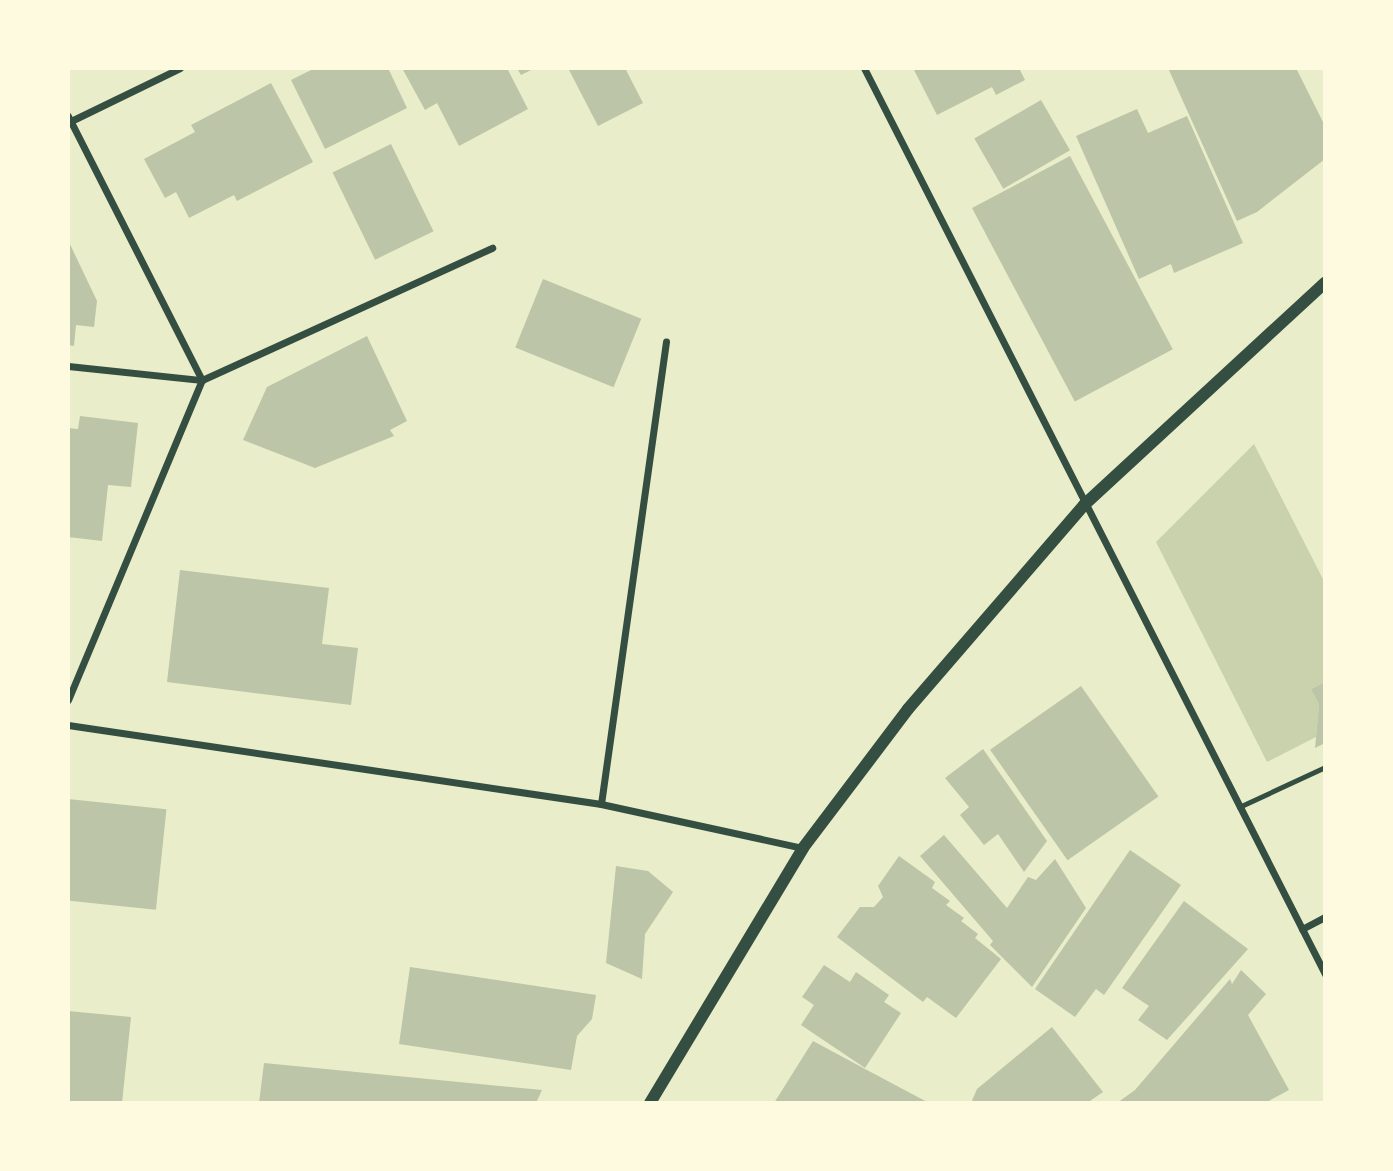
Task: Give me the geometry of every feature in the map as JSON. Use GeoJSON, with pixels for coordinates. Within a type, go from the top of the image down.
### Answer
{"type":"FeatureCollection","features":[{"type":"Feature","properties":{"kind":"street"},"geometry":{"type":"LineString","coordinates":[[68,700],[202,380],[69,118],[180,68]]}},
{"type":"Feature","properties":{"kind":"street"},"geometry":{"type":"LineString","coordinates":[[864,68],[1084,505],[1325,974]]}},
{"type":"Feature","properties":{"kind":"street"},"geometry":{"type":"LineString","coordinates":[[68,366],[202,380],[492,248]]}},
{"type":"Feature","properties":{"kind":"street"},"geometry":{"type":"LineString","coordinates":[[650,1103],[803,848],[908,709],[1084,505],[1325,283]]}},
{"type":"Feature","properties":{"kind":"street"},"geometry":{"type":"LineString","coordinates":[[601,804],[666,342]]}},
{"type":"Feature","properties":{"kind":"street"},"geometry":{"type":"LineString","coordinates":[[68,725],[601,804],[803,848]]}},
{"type":"Feature","properties":{"kind":"street"},"geometry":{"type":"LineString","coordinates":[[1302,929],[1325,917]]}},
{"type":"Feature","properties":{"kind":"lane"},"geometry":{"type":"LineString","coordinates":[[1239,807],[1325,767]]}},
{"type":"Feature","properties":{"kind":"green space"},"geometry":{"type":"Polygon","coordinates":[[[1254,444],[1325,583],[1325,682],[1311,689],[1319,705],[1316,737],[1267,762],[1156,542],[1254,444]]]}},
{"type":"Feature","properties":{"kind":"building"},"geometry":{"type":"Polygon","coordinates":[[[315,68],[388,68],[407,108],[325,149],[291,80],[315,68]]]}},
{"type":"Feature","properties":{"kind":"building"},"geometry":{"type":"Polygon","coordinates":[[[402,68],[507,68],[528,109],[459,146],[437,103],[425,110],[402,68]]]}},
{"type":"Feature","properties":{"kind":"building"},"geometry":{"type":"Polygon","coordinates":[[[517,68],[535,68],[521,75],[517,68]]]}},
{"type":"Feature","properties":{"kind":"building"},"geometry":{"type":"Polygon","coordinates":[[[568,68],[625,68],[643,103],[598,126],[568,68]]]}},
{"type":"Feature","properties":{"kind":"building"},"geometry":{"type":"Polygon","coordinates":[[[913,68],[1019,68],[1025,80],[996,95],[992,87],[937,115],[913,68]]]}},
{"type":"Feature","properties":{"kind":"building"},"geometry":{"type":"Polygon","coordinates":[[[1168,68],[1296,68],[1325,126],[1325,159],[1257,212],[1237,221],[1168,68]]]}},
{"type":"Feature","properties":{"kind":"building"},"geometry":{"type":"Polygon","coordinates":[[[271,83],[313,162],[237,201],[234,195],[189,218],[176,192],[165,198],[144,159],[195,132],[191,125],[271,83]]]}},
{"type":"Feature","properties":{"kind":"building"},"geometry":{"type":"Polygon","coordinates":[[[1041,100],[1070,150],[1003,189],[974,138],[1041,100]]]}},
{"type":"Feature","properties":{"kind":"building"},"geometry":{"type":"Polygon","coordinates":[[[1137,109],[1148,133],[1187,116],[1243,243],[1174,273],[1171,264],[1139,279],[1076,136],[1137,109]]]}},
{"type":"Feature","properties":{"kind":"building"},"geometry":{"type":"Polygon","coordinates":[[[391,144],[434,231],[375,260],[333,172],[391,144]]]}},
{"type":"Feature","properties":{"kind":"building"},"geometry":{"type":"Polygon","coordinates":[[[1070,156],[1173,349],[1075,401],[972,208],[1070,156]]]}},
{"type":"Feature","properties":{"kind":"building"},"geometry":{"type":"Polygon","coordinates":[[[68,240],[97,301],[94,327],[76,325],[74,346],[68,345],[68,240]]]}},
{"type":"Feature","properties":{"kind":"building"},"geometry":{"type":"Polygon","coordinates":[[[543,279],[641,319],[614,387],[515,348],[543,279]]]}},
{"type":"Feature","properties":{"kind":"building"},"geometry":{"type":"Polygon","coordinates":[[[367,336],[407,421],[390,430],[394,436],[315,468],[243,440],[267,387],[367,336]]]}},
{"type":"Feature","properties":{"kind":"building"},"geometry":{"type":"Polygon","coordinates":[[[80,416],[138,423],[131,487],[108,485],[102,541],[68,537],[68,428],[78,429],[80,416]]]}},
{"type":"Feature","properties":{"kind":"building"},"geometry":{"type":"Polygon","coordinates":[[[180,570],[329,588],[322,644],[358,648],[351,705],[167,682],[180,570]]]}},
{"type":"Feature","properties":{"kind":"building"},"geometry":{"type":"Polygon","coordinates":[[[1325,682],[1325,743],[1315,748],[1319,705],[1311,689],[1325,682]]]}},
{"type":"Feature","properties":{"kind":"building"},"geometry":{"type":"Polygon","coordinates":[[[1081,686],[1158,797],[1068,860],[990,750],[1081,686]]]}},
{"type":"Feature","properties":{"kind":"building"},"geometry":{"type":"Polygon","coordinates":[[[983,749],[1047,841],[1024,872],[998,834],[984,845],[960,815],[969,807],[945,778],[983,749]]]}},
{"type":"Feature","properties":{"kind":"building"},"geometry":{"type":"Polygon","coordinates":[[[68,799],[166,809],[156,910],[68,901],[68,799]]]}},
{"type":"Feature","properties":{"kind":"building"},"geometry":{"type":"Polygon","coordinates":[[[944,835],[1007,908],[1028,877],[1036,880],[1055,859],[1086,908],[1032,987],[990,945],[993,941],[920,856],[944,835]]]}},
{"type":"Feature","properties":{"kind":"building"},"geometry":{"type":"Polygon","coordinates":[[[1130,850],[1181,885],[1104,995],[1096,989],[1075,1017],[1035,989],[1130,850]]]}},
{"type":"Feature","properties":{"kind":"building"},"geometry":{"type":"Polygon","coordinates":[[[899,856],[935,882],[932,888],[950,901],[946,905],[964,918],[961,921],[978,934],[975,938],[1001,959],[956,1018],[927,997],[923,1002],[837,937],[860,907],[874,907],[883,897],[878,886],[899,856]]]}},
{"type":"Feature","properties":{"kind":"building"},"geometry":{"type":"Polygon","coordinates":[[[616,866],[648,871],[673,892],[645,934],[642,979],[606,963],[616,866]]]}},
{"type":"Feature","properties":{"kind":"building"},"geometry":{"type":"Polygon","coordinates":[[[1184,901],[1248,949],[1167,1040],[1138,1020],[1149,1006],[1122,988],[1184,901]]]}},
{"type":"Feature","properties":{"kind":"building"},"geometry":{"type":"Polygon","coordinates":[[[824,965],[850,982],[856,972],[889,995],[884,1002],[901,1013],[865,1068],[801,1025],[814,1005],[802,997],[824,965]]]}},
{"type":"Feature","properties":{"kind":"building"},"geometry":{"type":"Polygon","coordinates":[[[410,967],[596,995],[592,1019],[577,1036],[571,1070],[399,1044],[410,967]]]}},
{"type":"Feature","properties":{"kind":"building"},"geometry":{"type":"Polygon","coordinates":[[[1241,970],[1266,994],[1248,1015],[1289,1090],[1265,1103],[1117,1103],[1135,1090],[1230,979],[1232,984],[1241,970]]]}},
{"type":"Feature","properties":{"kind":"building"},"geometry":{"type":"Polygon","coordinates":[[[68,1011],[131,1017],[122,1103],[68,1103],[68,1011]]]}},
{"type":"Feature","properties":{"kind":"building"},"geometry":{"type":"Polygon","coordinates":[[[1052,1027],[1103,1092],[1087,1103],[971,1103],[977,1089],[1052,1027]]]}},
{"type":"Feature","properties":{"kind":"building"},"geometry":{"type":"Polygon","coordinates":[[[813,1041],[867,1070],[929,1103],[774,1103],[813,1041]]]}},
{"type":"Feature","properties":{"kind":"building"},"geometry":{"type":"Polygon","coordinates":[[[264,1063],[542,1090],[536,1103],[259,1103],[264,1063]]]}}]}
